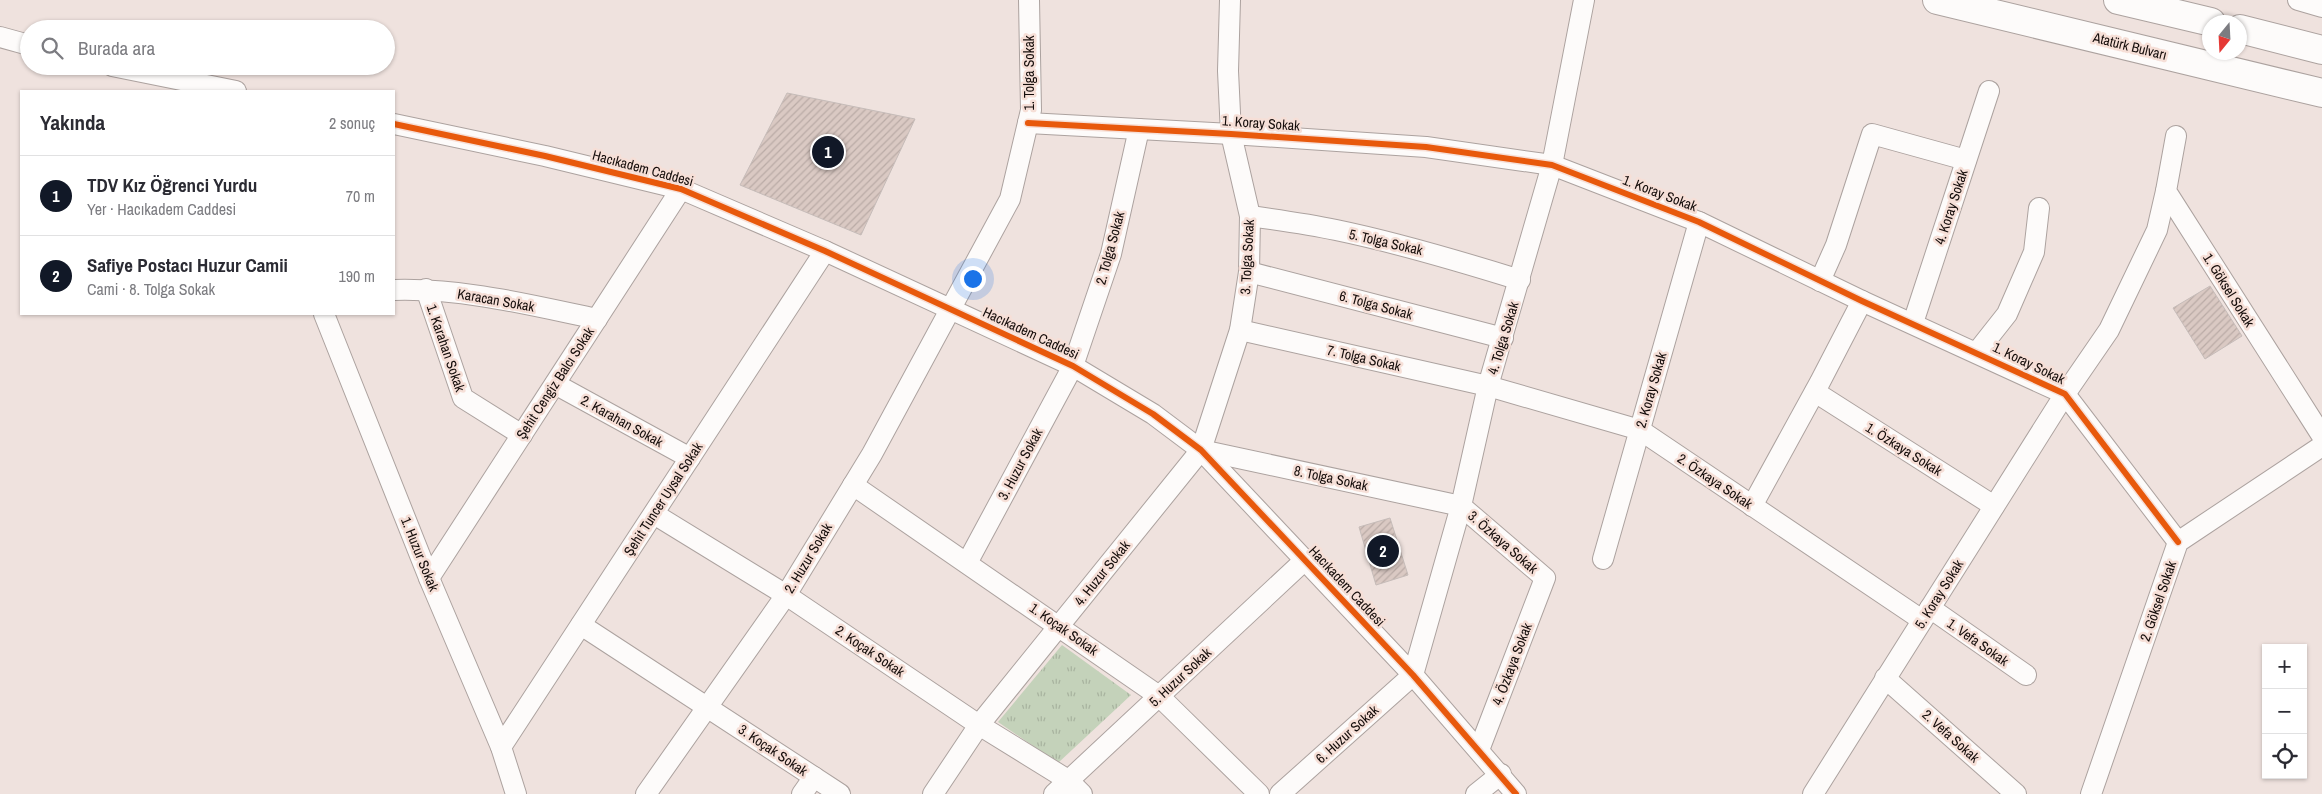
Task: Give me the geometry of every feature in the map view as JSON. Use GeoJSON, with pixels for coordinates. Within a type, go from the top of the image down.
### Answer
{"type":"FeatureCollection","features":[{"type":"Feature","properties":{"kind":"highway","name":"Atatürk Bulvarı"},"geometry":{"type":"LineString","coordinates":[[1937,0],[2322,94]]}},
{"type":"Feature","properties":{"kind":"highway"},"geometry":{"type":"LineString","coordinates":[[2118,0],[2202,20]]}},
{"type":"Feature","properties":{"kind":"highway"},"geometry":{"type":"LineString","coordinates":[[2247,32],[2322,50]]}},
{"type":"Feature","properties":{"kind":"street","name":"1. Tolga Sokak"},"geometry":{"type":"LineString","coordinates":[[950,308],[1010,199],[1031,110],[1029,0]]}},
{"type":"Feature","properties":{"kind":"street","name":"3. Tolga Sokak"},"geometry":{"type":"LineString","coordinates":[[1201,450],[1240,330],[1249,272],[1250,216],[1231,134],[1228,71],[1230,0]]}},
{"type":"Feature","properties":{"kind":"street","name":"4. Tolga Sokak"},"geometry":{"type":"LineString","coordinates":[[1413,675],[1461,506],[1488,386],[1552,165],[1584,0]]}},
{"type":"Feature","properties":{"kind":"street"},"geometry":{"type":"LineString","coordinates":[[2298,0],[2322,7]]}},
{"type":"Feature","properties":{"kind":"street"},"geometry":{"type":"LineString","coordinates":[[0,37],[20,43]]}},
{"type":"Feature","properties":{"kind":"street"},"geometry":{"type":"LineString","coordinates":[[157,75],[231,90]]}},
{"type":"Feature","properties":{"kind":"street","name":"4. Koray Sokak"},"geometry":{"type":"LineString","coordinates":[[1913,323],[1989,91]]}},
{"type":"Feature","properties":{"kind":"street","name":"1. Koray Sokak"},"geometry":{"type":"LineString","coordinates":[[1028,123],[1426,147],[1552,165],[1699,222],[1862,301],[1977,352],[2065,394],[2178,542]]}},
{"type":"Feature","properties":{"kind":"street","name":"Hacıkadem Caddesi"},"geometry":{"type":"LineString","coordinates":[[395,124],[544,156],[681,189],[825,251],[1073,366],[1153,414],[1201,450],[1306,559],[1413,675],[1516,794]]}},
{"type":"Feature","properties":{"kind":"street","name":"2. Tolga Sokak"},"geometry":{"type":"LineString","coordinates":[[1073,366],[1111,254],[1139,129]]}},
{"type":"Feature","properties":{"kind":"street"},"geometry":{"type":"LineString","coordinates":[[1820,281],[1836,245],[1872,134],[1966,160]]}},
{"type":"Feature","properties":{"kind":"street"},"geometry":{"type":"LineString","coordinates":[[2166,191],[2176,136]]}},
{"type":"Feature","properties":{"kind":"street","name":"Şehit Cengiz Balcı Sokak"},"geometry":{"type":"LineString","coordinates":[[429,578],[681,189]]}},
{"type":"Feature","properties":{"kind":"street","name":"5. Koray Sokak"},"geometry":{"type":"LineString","coordinates":[[1813,794],[2065,394],[2109,330],[2157,230],[2166,191]]}},
{"type":"Feature","properties":{"kind":"street","name":"1. Göksel Sokak"},"geometry":{"type":"LineString","coordinates":[[2166,191],[2322,436]]}},
{"type":"Feature","properties":{"kind":"street"},"geometry":{"type":"LineString","coordinates":[[1977,352],[2007,314],[2034,252],[2039,208]]}},
{"type":"Feature","properties":{"kind":"street","name":"5. Tolga Sokak"},"geometry":{"type":"LineString","coordinates":[[1250,216],[1336,230],[1390,242],[1448,257],[1520,280]]}},
{"type":"Feature","properties":{"kind":"street","name":"2. Koray Sokak"},"geometry":{"type":"LineString","coordinates":[[1603,559],[1699,222]]}},
{"type":"Feature","properties":{"kind":"street","name":"Şehit Tuncer Uysal Sokak"},"geometry":{"type":"LineString","coordinates":[[501,747],[825,251]]}},
{"type":"Feature","properties":{"kind":"street","name":"6. Tolga Sokak"},"geometry":{"type":"LineString","coordinates":[[1249,272],[1503,338]]}},
{"type":"Feature","properties":{"kind":"street","name":"Karacan Sokak"},"geometry":{"type":"LineString","coordinates":[[395,290],[426,289],[499,298],[597,319]]}},
{"type":"Feature","properties":{"kind":"street","name":"1. Karahan Sokak"},"geometry":{"type":"LineString","coordinates":[[426,289],[463,398],[522,435]]}},
{"type":"Feature","properties":{"kind":"street"},"geometry":{"type":"LineString","coordinates":[[1752,506],[1815,392],[1862,301]]}},
{"type":"Feature","properties":{"kind":"street","name":"2. Huzur Sokak"},"geometry":{"type":"LineString","coordinates":[[646,794],[786,595],[872,454],[950,308]]}},
{"type":"Feature","properties":{"kind":"street","name":"1. Huzur Sokak"},"geometry":{"type":"LineString","coordinates":[[324,315],[429,578],[501,747],[516,794]]}},
{"type":"Feature","properties":{"kind":"street","name":"7. Tolga Sokak"},"geometry":{"type":"LineString","coordinates":[[1240,330],[1488,386]]}},
{"type":"Feature","properties":{"kind":"street","name":"3. Huzur Sokak"},"geometry":{"type":"LineString","coordinates":[[968,563],[1073,366]]}},
{"type":"Feature","properties":{"kind":"street","name":"2. Karahan Sokak"},"geometry":{"type":"LineString","coordinates":[[555,384],[690,458]]}},
{"type":"Feature","properties":{"kind":"street","name":"2. Özkaya Sokak"},"geometry":{"type":"LineString","coordinates":[[1488,386],[1640,430],[1752,506],[1926,614]]}},
{"type":"Feature","properties":{"kind":"street","name":"1. Özkaya Sokak"},"geometry":{"type":"LineString","coordinates":[[1815,392],[1994,506]]}},
{"type":"Feature","properties":{"kind":"street","name":"2. Göksel Sokak"},"geometry":{"type":"LineString","coordinates":[[2091,794],[2178,542],[2322,446]]}},
{"type":"Feature","properties":{"kind":"street","name":"8. Tolga Sokak"},"geometry":{"type":"LineString","coordinates":[[1201,450],[1461,506]]}},
{"type":"Feature","properties":{"kind":"street","name":"4. Huzur Sokak"},"geometry":{"type":"LineString","coordinates":[[933,794],[979,725],[1201,450]]}},
{"type":"Feature","properties":{"kind":"street","name":"1. Koçak Sokak"},"geometry":{"type":"LineString","coordinates":[[853,485],[1159,696],[1258,794]]}},
{"type":"Feature","properties":{"kind":"street","name":"3. Özkaya Sokak"},"geometry":{"type":"LineString","coordinates":[[1461,506],[1545,578]]}},
{"type":"Feature","properties":{"kind":"street","name":"2. Koçak Sokak"},"geometry":{"type":"LineString","coordinates":[[654,514],[786,595],[1075,787]]}},
{"type":"Feature","properties":{"kind":"street","name":"5. Huzur Sokak"},"geometry":{"type":"LineString","coordinates":[[1054,794],[1075,787],[1159,696],[1306,559]]}},
{"type":"Feature","properties":{"kind":"street","name":"4. Özkaya Sokak"},"geometry":{"type":"LineString","coordinates":[[1479,750],[1545,578]]}},
{"type":"Feature","properties":{"kind":"street","name":"1. Vefa Sokak"},"geometry":{"type":"LineString","coordinates":[[1926,614],[2026,675]]}},
{"type":"Feature","properties":{"kind":"street","name":"3. Koçak Sokak"},"geometry":{"type":"LineString","coordinates":[[581,625],[707,705],[840,794]]}},
{"type":"Feature","properties":{"kind":"street","name":"6. Huzur Sokak"},"geometry":{"type":"LineString","coordinates":[[1280,794],[1413,675]]}},
{"type":"Feature","properties":{"kind":"street","name":"2. Vefa Sokak"},"geometry":{"type":"LineString","coordinates":[[1886,678],[2016,794]]}},
{"type":"Feature","properties":{"kind":"street"},"geometry":{"type":"LineString","coordinates":[[1476,794],[1500,774]]}},
{"type":"Feature","properties":{"kind":"street"},"geometry":{"type":"LineString","coordinates":[[802,794],[814,776]]}},
{"type":"Feature","properties":{"kind":"green space"},"geometry":{"type":"Polygon","coordinates":[[[1062,645],[1131,695],[1058,763],[998,722],[1062,645]]]}},
{"type":"Feature","properties":{"kind":"building"},"geometry":{"type":"Polygon","coordinates":[[[787,93],[915,119],[861,235],[740,185],[787,93]]]}},
{"type":"Feature","properties":{"kind":"building"},"geometry":{"type":"Polygon","coordinates":[[[2210,286],[2242,336],[2205,359],[2173,308],[2210,286]]]}},
{"type":"Feature","properties":{"kind":"building"},"geometry":{"type":"Polygon","coordinates":[[[1390,518],[1408,575],[1376,585],[1359,527],[1390,518]]]}},
{"type":"Feature","properties":{"kind":"cycle path"},"geometry":{"type":"LineString","coordinates":[[1028,123],[1426,147],[1552,165],[1699,222],[1862,301],[2065,394],[2178,542]]}},
{"type":"Feature","properties":{"kind":"cycle path"},"geometry":{"type":"LineString","coordinates":[[395,124],[545,156],[681,189],[825,251],[1073,366],[1153,414],[1201,450],[1413,675],[1516,794]]}},
{"type":"Feature","properties":{"kind":"place","name":"TDV Kız Öğrenci Yurdu"},"geometry":{"type":"Point","coordinates":[828,152]}},
{"type":"Feature","properties":{"kind":"place","name":"Safiye Postacı Huzur Camii"},"geometry":{"type":"Point","coordinates":[1383,551]}}]}
